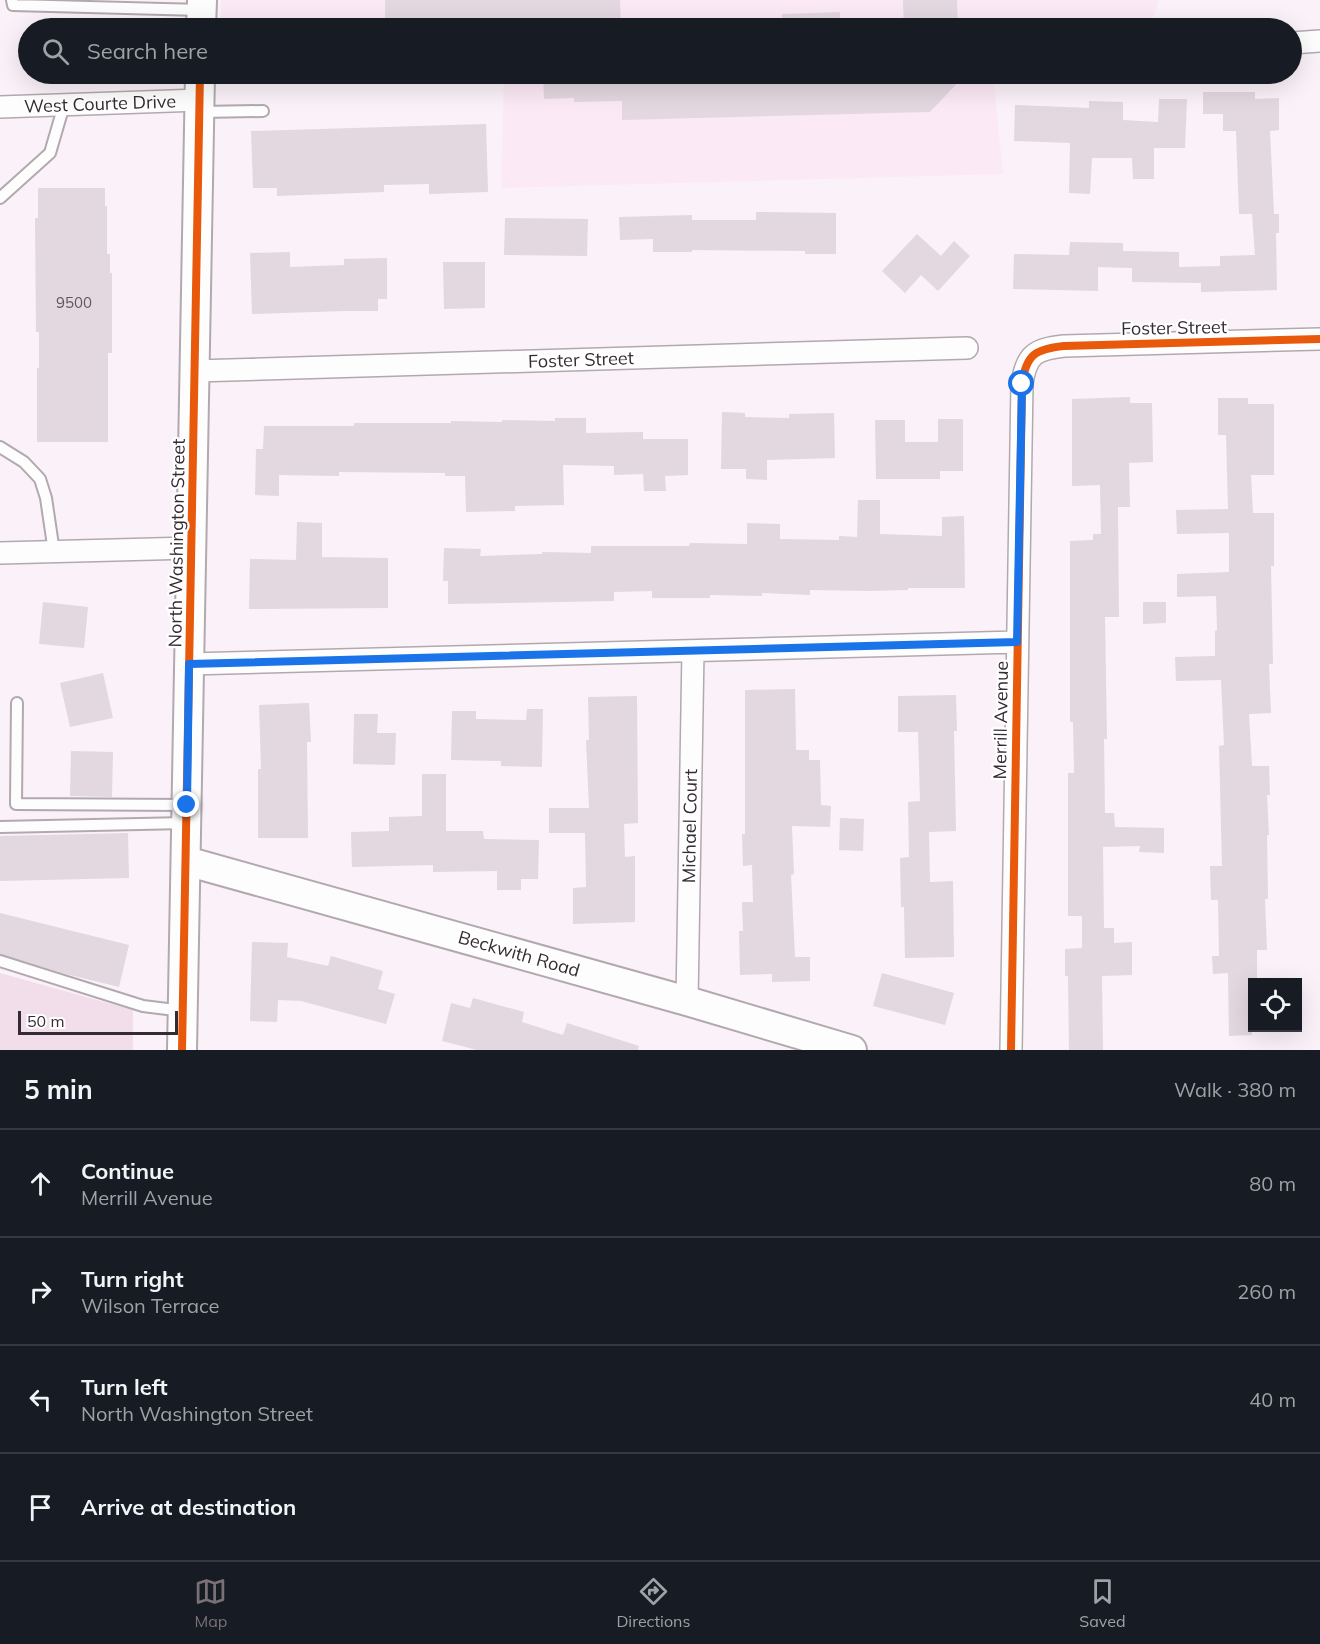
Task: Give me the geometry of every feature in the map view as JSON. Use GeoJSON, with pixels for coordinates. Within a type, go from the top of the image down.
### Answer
{"type":"FeatureCollection","features":[{"type":"Feature","properties":{"kind":"street"},"geometry":{"type":"LineString","coordinates":[[1302,42],[1320,41]]}},
{"type":"Feature","properties":{"kind":"street","name":"West Courte Drive"},"geometry":{"type":"LineString","coordinates":[[0,107],[64,105],[200,95]]}},
{"type":"Feature","properties":{"kind":"street","name":"North Washington Street"},"geometry":{"type":"LineString","coordinates":[[182,1050],[200,95]]}},
{"type":"Feature","properties":{"kind":"street","name":"Foster Street"},"geometry":{"type":"LineString","coordinates":[[1032,356],[1044,348],[1064,345],[1320,339]]}},
{"type":"Feature","properties":{"kind":"street","name":"Foster Street"},"geometry":{"type":"LineString","coordinates":[[195,371],[968,348]]}},
{"type":"Feature","properties":{"kind":"street","name":"Merrill Avenue"},"geometry":{"type":"LineString","coordinates":[[1011,1050],[1022,384],[1024,367],[1032,356]]}},
{"type":"Feature","properties":{"kind":"street"},"geometry":{"type":"LineString","coordinates":[[0,553],[191,548]]}},
{"type":"Feature","properties":{"kind":"street"},"geometry":{"type":"LineString","coordinates":[[189,664],[1017,642]]}},
{"type":"Feature","properties":{"kind":"street","name":"Michael Court"},"geometry":{"type":"LineString","coordinates":[[687,1001],[693,651]]}},
{"type":"Feature","properties":{"kind":"street","name":"Beckwith Road"},"geometry":{"type":"LineString","coordinates":[[186,861],[687,1001],[852,1050]]}},
{"type":"Feature","properties":{"kind":"lane"},"geometry":{"type":"LineString","coordinates":[[12,0],[13,6],[135,4],[201,13]]}},
{"type":"Feature","properties":{"kind":"lane"},"geometry":{"type":"LineString","coordinates":[[200,95],[263,111]]}},
{"type":"Feature","properties":{"kind":"lane"},"geometry":{"type":"LineString","coordinates":[[0,198],[50,153],[64,105]]}},
{"type":"Feature","properties":{"kind":"lane"},"geometry":{"type":"LineString","coordinates":[[0,447],[24,462],[40,479],[46,498],[54,552]]}},
{"type":"Feature","properties":{"kind":"lane"},"geometry":{"type":"LineString","coordinates":[[17,703],[16,804],[187,814]]}},
{"type":"Feature","properties":{"kind":"lane"},"geometry":{"type":"LineString","coordinates":[[0,827],[187,814]]}},
{"type":"Feature","properties":{"kind":"lane"},"geometry":{"type":"LineString","coordinates":[[0,961],[143,1006],[183,1011]]}},
{"type":"Feature","properties":{"kind":"shaded area"},"geometry":{"type":"Polygon","coordinates":[[[221,0],[1159,0],[1151,18],[221,18],[221,0]]]}},
{"type":"Feature","properties":{"kind":"shaded area"},"geometry":{"type":"Polygon","coordinates":[[[504,84],[994,84],[1003,174],[501,188],[504,84]]]}},
{"type":"Feature","properties":{"kind":"shaded area"},"geometry":{"type":"Polygon","coordinates":[[[0,973],[133,1010],[133,1050],[0,1050],[0,973]]]}},
{"type":"Feature","properties":{"kind":"building"},"geometry":{"type":"Polygon","coordinates":[[[385,0],[620,0],[621,18],[385,18],[385,0]]]}},
{"type":"Feature","properties":{"kind":"building"},"geometry":{"type":"Polygon","coordinates":[[[903,0],[957,0],[958,18],[904,18],[903,0]]]}},
{"type":"Feature","properties":{"kind":"building"},"geometry":{"type":"Polygon","coordinates":[[[840,12],[840,18],[782,18],[782,14],[840,12]]]}},
{"type":"Feature","properties":{"kind":"building"},"geometry":{"type":"Polygon","coordinates":[[[543,84],[957,84],[930,112],[622,120],[622,101],[574,102],[574,98],[544,99],[543,84]]]}},
{"type":"Feature","properties":{"kind":"building"},"geometry":{"type":"Polygon","coordinates":[[[1203,92],[1255,92],[1255,99],[1279,98],[1279,130],[1270,131],[1274,214],[1279,214],[1279,233],[1276,233],[1277,290],[1201,292],[1201,283],[1132,282],[1132,268],[1098,267],[1098,291],[1013,289],[1014,254],[1069,255],[1070,242],[1123,243],[1123,251],[1179,252],[1179,267],[1220,266],[1220,256],[1255,255],[1252,214],[1239,214],[1236,131],[1223,131],[1223,114],[1203,114],[1203,92]]]}},
{"type":"Feature","properties":{"kind":"building"},"geometry":{"type":"Polygon","coordinates":[[[1159,99],[1187,99],[1185,148],[1154,148],[1154,179],[1133,179],[1132,158],[1092,158],[1090,194],[1069,193],[1070,143],[1014,141],[1015,105],[1089,108],[1089,101],[1123,102],[1123,120],[1158,122],[1159,99]]]}},
{"type":"Feature","properties":{"kind":"building"},"geometry":{"type":"Polygon","coordinates":[[[486,124],[488,192],[429,194],[429,184],[384,185],[384,192],[277,196],[277,188],[253,188],[251,131],[486,124]]]}},
{"type":"Feature","properties":{"kind":"building"},"geometry":{"type":"Polygon","coordinates":[[[38,188],[105,188],[107,254],[110,254],[110,273],[112,273],[112,353],[108,353],[108,442],[37,442],[39,332],[36,332],[35,218],[38,218],[38,188]]]}},
{"type":"Feature","properties":{"kind":"building"},"geometry":{"type":"Polygon","coordinates":[[[756,212],[836,213],[836,254],[805,254],[805,251],[653,252],[653,239],[620,240],[619,217],[692,215],[692,220],[756,220],[756,212]]]}},
{"type":"Feature","properties":{"kind":"building"},"geometry":{"type":"Polygon","coordinates":[[[505,218],[588,219],[587,256],[504,255],[505,218]]]}},
{"type":"Feature","properties":{"kind":"building"},"geometry":{"type":"Polygon","coordinates":[[[917,234],[941,256],[954,241],[970,256],[938,291],[921,275],[905,293],[882,271],[917,234]]]}},
{"type":"Feature","properties":{"kind":"building"},"geometry":{"type":"Polygon","coordinates":[[[290,252],[290,267],[344,265],[344,259],[387,258],[387,299],[378,299],[378,311],[252,314],[250,253],[290,252]]]}},
{"type":"Feature","properties":{"kind":"building"},"geometry":{"type":"Polygon","coordinates":[[[443,262],[485,262],[485,308],[444,309],[443,262]]]}},
{"type":"Feature","properties":{"kind":"building"},"geometry":{"type":"Polygon","coordinates":[[[1130,397],[1130,403],[1152,403],[1153,462],[1129,463],[1130,507],[1118,507],[1119,617],[1105,617],[1107,739],[1104,739],[1105,813],[1114,813],[1115,827],[1164,828],[1164,853],[1139,852],[1140,846],[1103,847],[1104,928],[1114,928],[1114,943],[1132,942],[1132,975],[1102,976],[1103,1050],[1069,1050],[1068,976],[1065,976],[1065,949],[1082,948],[1082,916],[1068,916],[1068,773],[1074,773],[1073,722],[1070,722],[1070,541],[1093,540],[1093,534],[1101,534],[1100,485],[1072,486],[1072,399],[1130,397]]]}},
{"type":"Feature","properties":{"kind":"building"},"geometry":{"type":"Polygon","coordinates":[[[1218,398],[1248,398],[1248,404],[1274,404],[1274,475],[1251,475],[1253,513],[1274,513],[1274,566],[1271,566],[1273,664],[1269,664],[1271,713],[1249,714],[1252,766],[1269,766],[1268,899],[1265,899],[1267,950],[1257,950],[1257,978],[1248,978],[1248,1032],[1252,1032],[1252,1035],[1229,1036],[1228,973],[1213,974],[1212,956],[1219,956],[1218,900],[1211,900],[1210,866],[1222,866],[1219,746],[1224,745],[1221,680],[1176,681],[1175,657],[1215,656],[1216,596],[1177,597],[1177,574],[1229,572],[1229,533],[1177,534],[1176,510],[1228,509],[1226,435],[1218,435],[1218,398]]]}},
{"type":"Feature","properties":{"kind":"building"},"geometry":{"type":"Polygon","coordinates":[[[722,412],[745,413],[745,417],[789,418],[789,414],[834,413],[835,458],[767,460],[767,480],[746,479],[746,469],[721,469],[722,412]]]}},
{"type":"Feature","properties":{"kind":"building"},"geometry":{"type":"Polygon","coordinates":[[[555,418],[586,418],[586,433],[643,432],[643,439],[688,439],[688,475],[665,476],[666,491],[644,491],[643,474],[614,475],[614,466],[563,465],[564,505],[515,506],[515,511],[466,512],[465,476],[445,476],[445,473],[339,472],[339,476],[279,475],[279,496],[255,495],[256,449],[263,449],[264,426],[354,426],[354,423],[502,422],[502,420],[555,421],[555,418]]]}},
{"type":"Feature","properties":{"kind":"building"},"geometry":{"type":"Polygon","coordinates":[[[938,419],[963,419],[963,471],[940,471],[940,479],[876,479],[875,420],[905,420],[905,442],[938,442],[938,419]]]}},
{"type":"Feature","properties":{"kind":"building"},"geometry":{"type":"Polygon","coordinates":[[[858,500],[880,500],[880,534],[942,536],[942,517],[964,516],[965,588],[810,590],[810,595],[762,593],[762,596],[710,595],[710,598],[652,598],[652,591],[614,592],[614,601],[448,604],[448,581],[443,581],[444,548],[481,549],[480,556],[542,554],[542,552],[591,553],[591,546],[747,544],[747,523],[780,524],[780,539],[839,540],[839,536],[857,537],[858,500]]]}},
{"type":"Feature","properties":{"kind":"building"},"geometry":{"type":"Polygon","coordinates":[[[297,522],[322,523],[322,557],[388,558],[388,608],[249,609],[250,559],[296,560],[297,522]]]}},
{"type":"Feature","properties":{"kind":"building"},"geometry":{"type":"Polygon","coordinates":[[[43,602],[88,607],[84,648],[39,644],[43,602]]]}},
{"type":"Feature","properties":{"kind":"building"},"geometry":{"type":"Polygon","coordinates":[[[1143,602],[1166,602],[1166,623],[1143,624],[1143,602]]]}},
{"type":"Feature","properties":{"kind":"building"},"geometry":{"type":"Polygon","coordinates":[[[103,673],[113,718],[70,727],[60,683],[103,673]]]}},
{"type":"Feature","properties":{"kind":"building"},"geometry":{"type":"Polygon","coordinates":[[[795,689],[796,750],[809,750],[809,760],[820,760],[821,805],[831,806],[830,827],[792,826],[794,874],[791,875],[795,957],[810,957],[810,981],[772,982],[772,974],[740,975],[739,931],[743,931],[742,902],[753,902],[752,865],[743,866],[745,690],[795,689]]]}},
{"type":"Feature","properties":{"kind":"building"},"geometry":{"type":"Polygon","coordinates":[[[956,695],[957,731],[954,731],[956,831],[929,832],[930,882],[953,881],[954,957],[905,958],[900,858],[909,857],[908,802],[920,801],[918,732],[898,732],[898,696],[956,695]]]}},
{"type":"Feature","properties":{"kind":"building"},"geometry":{"type":"Polygon","coordinates":[[[637,696],[638,823],[624,824],[625,857],[635,856],[635,922],[573,924],[573,888],[586,887],[585,833],[549,833],[549,808],[589,808],[586,740],[589,740],[588,697],[637,696]]]}},
{"type":"Feature","properties":{"kind":"building"},"geometry":{"type":"Polygon","coordinates":[[[309,703],[311,742],[307,742],[308,838],[258,838],[258,769],[261,769],[259,705],[309,703]]]}},
{"type":"Feature","properties":{"kind":"building"},"geometry":{"type":"Polygon","coordinates":[[[527,709],[543,709],[542,767],[501,766],[501,761],[451,760],[452,711],[476,711],[476,719],[526,720],[527,709]]]}},
{"type":"Feature","properties":{"kind":"building"},"geometry":{"type":"Polygon","coordinates":[[[354,714],[378,714],[377,733],[396,733],[395,765],[353,764],[354,714]]]}},
{"type":"Feature","properties":{"kind":"building"},"geometry":{"type":"Polygon","coordinates":[[[71,751],[113,752],[112,797],[70,796],[71,751]]]}},
{"type":"Feature","properties":{"kind":"building"},"geometry":{"type":"Polygon","coordinates":[[[422,774],[446,774],[446,831],[483,831],[484,839],[539,840],[538,879],[521,879],[521,890],[497,890],[497,871],[433,872],[433,865],[352,867],[351,832],[389,831],[389,817],[422,816],[422,774]]]}},
{"type":"Feature","properties":{"kind":"building"},"geometry":{"type":"Polygon","coordinates":[[[840,818],[864,819],[863,851],[839,850],[840,818]]]}},
{"type":"Feature","properties":{"kind":"building"},"geometry":{"type":"Polygon","coordinates":[[[128,833],[129,878],[0,881],[0,836],[128,833]]]}},
{"type":"Feature","properties":{"kind":"building"},"geometry":{"type":"Polygon","coordinates":[[[0,913],[129,945],[119,987],[0,954],[0,913]]]}},
{"type":"Feature","properties":{"kind":"building"},"geometry":{"type":"Polygon","coordinates":[[[252,942],[288,943],[287,957],[328,966],[331,956],[383,971],[378,989],[395,994],[386,1024],[301,1001],[278,1000],[277,1022],[250,1021],[252,942]]]}},
{"type":"Feature","properties":{"kind":"building"},"geometry":{"type":"Polygon","coordinates":[[[882,973],[954,993],[945,1025],[873,1006],[882,973]]]}},
{"type":"Feature","properties":{"kind":"building"},"geometry":{"type":"Polygon","coordinates":[[[473,998],[524,1012],[522,1022],[563,1035],[567,1023],[639,1046],[638,1050],[477,1050],[442,1041],[451,1003],[470,1008],[473,998]]]}},
{"type":"Feature","properties":{"kind":"cycle path"},"geometry":{"type":"LineString","coordinates":[[182,1050],[200,84]]}},
{"type":"Feature","properties":{"kind":"cycle path"},"geometry":{"type":"LineString","coordinates":[[1011,1050],[1022,384],[1026,366],[1039,351],[1064,346],[1320,339]]}},
{"type":"Feature","properties":{"kind":"route"},"geometry":{"type":"LineString","coordinates":[[187,805],[189,664],[1017,642],[1022,384]]}}]}
